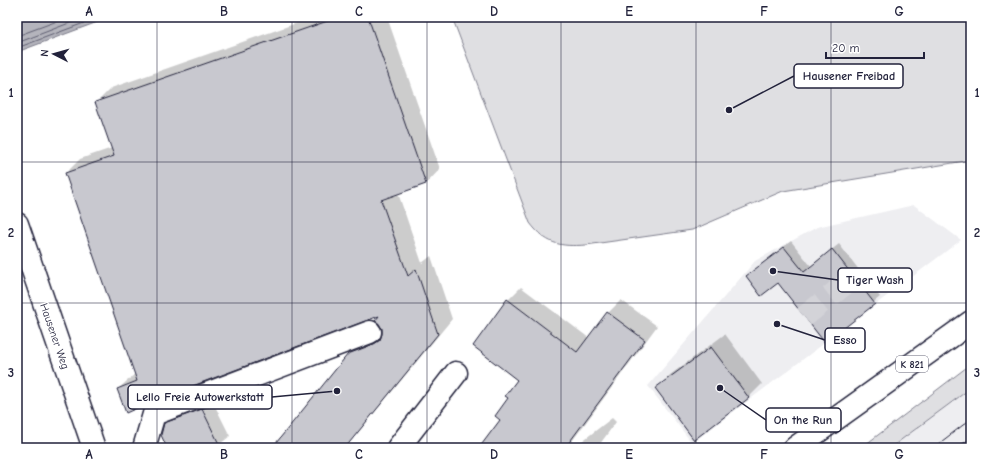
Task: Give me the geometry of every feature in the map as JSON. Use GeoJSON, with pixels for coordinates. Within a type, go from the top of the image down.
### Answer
{"type":"FeatureCollection","features":[{"type":"Feature","properties":{"kind":"main road","name":"Hausener Weg"},"geometry":{"type":"LineString","coordinates":[[17,224],[94,448]]}},
{"type":"Feature","properties":{"kind":"main road","name":"K 821"},"geometry":{"type":"LineString","coordinates":[[795,448],[971,322]]}},
{"type":"Feature","properties":{"kind":"main road"},"geometry":{"type":"LineString","coordinates":[[144,448],[154,414],[370,332]]}},
{"type":"Feature","properties":{"kind":"main road"},"geometry":{"type":"LineString","coordinates":[[398,448],[456,373]]}},
{"type":"Feature","properties":{"kind":"main road"},"geometry":{"type":"LineString","coordinates":[[815,448],[853,406]]}},
{"type":"Feature","properties":{"kind":"shaded area"},"geometry":{"type":"Polygon","coordinates":[[[452,17],[971,17],[971,160],[783,191],[692,230],[586,245],[554,243],[542,236],[530,223],[452,17]]]}},
{"type":"Feature","properties":{"kind":"shaded area"},"geometry":{"type":"Polygon","coordinates":[[[914,205],[961,240],[692,443],[648,386],[755,261],[817,227],[914,205]]]}},
{"type":"Feature","properties":{"kind":"shaded area"},"geometry":{"type":"Polygon","coordinates":[[[971,364],[971,388],[890,448],[861,448],[971,364]]]}},
{"type":"Feature","properties":{"kind":"shaded area"},"geometry":{"type":"Polygon","coordinates":[[[971,388],[971,448],[890,448],[971,388]]]}},
{"type":"Feature","properties":{"kind":"water"},"geometry":{"type":"Polygon","coordinates":[[[17,17],[111,17],[17,52],[17,17]]]}},
{"type":"Feature","properties":{"kind":"building"},"geometry":{"type":"Polygon","coordinates":[[[339,17],[368,17],[426,184],[381,200],[408,276],[416,269],[438,334],[345,448],[272,448],[348,354],[374,344],[380,340],[382,328],[375,321],[379,316],[150,402],[126,413],[117,389],[137,381],[65,173],[114,156],[95,102],[339,17]]]}},
{"type":"Feature","properties":{"kind":"building"},"geometry":{"type":"Polygon","coordinates":[[[784,247],[804,272],[832,249],[875,304],[825,343],[778,283],[761,296],[746,276],[784,247]]]}},
{"type":"Feature","properties":{"kind":"building"},"geometry":{"type":"Polygon","coordinates":[[[507,299],[577,352],[607,312],[645,340],[565,448],[479,448],[500,420],[495,416],[508,398],[505,396],[517,380],[473,346],[507,299]]]}},
{"type":"Feature","properties":{"kind":"building"},"geometry":{"type":"Polygon","coordinates":[[[711,347],[749,398],[694,440],[655,388],[711,347]]]}},
{"type":"Feature","properties":{"kind":"building"},"geometry":{"type":"Polygon","coordinates":[[[202,409],[221,448],[167,448],[161,435],[164,423],[202,409]]]}},
{"type":"Feature","properties":{"kind":"tunnel"},"geometry":{"type":"LineString","coordinates":[[804,317],[854,277]]}},
{"type":"Feature","properties":{"kind":"tram line"},"geometry":{"type":"LineString","coordinates":[[933,448],[971,419]]}},
{"type":"Feature","properties":{"kind":"tram line"},"geometry":{"type":"LineString","coordinates":[[957,448],[971,438]]}},
{"type":"Feature","properties":{"kind":"place","name":"Hausener Freibad"},"geometry":{"type":"Point","coordinates":[729,110]}},
{"type":"Feature","properties":{"kind":"place","name":"Tiger Wash"},"geometry":{"type":"Point","coordinates":[773,271]}},
{"type":"Feature","properties":{"kind":"place","name":"Esso"},"geometry":{"type":"Point","coordinates":[777,324]}},
{"type":"Feature","properties":{"kind":"place","name":"On the Run"},"geometry":{"type":"Point","coordinates":[720,388]}},
{"type":"Feature","properties":{"kind":"place","name":"Lello Freie Autowerkstatt"},"geometry":{"type":"Point","coordinates":[337,391]}}]}
